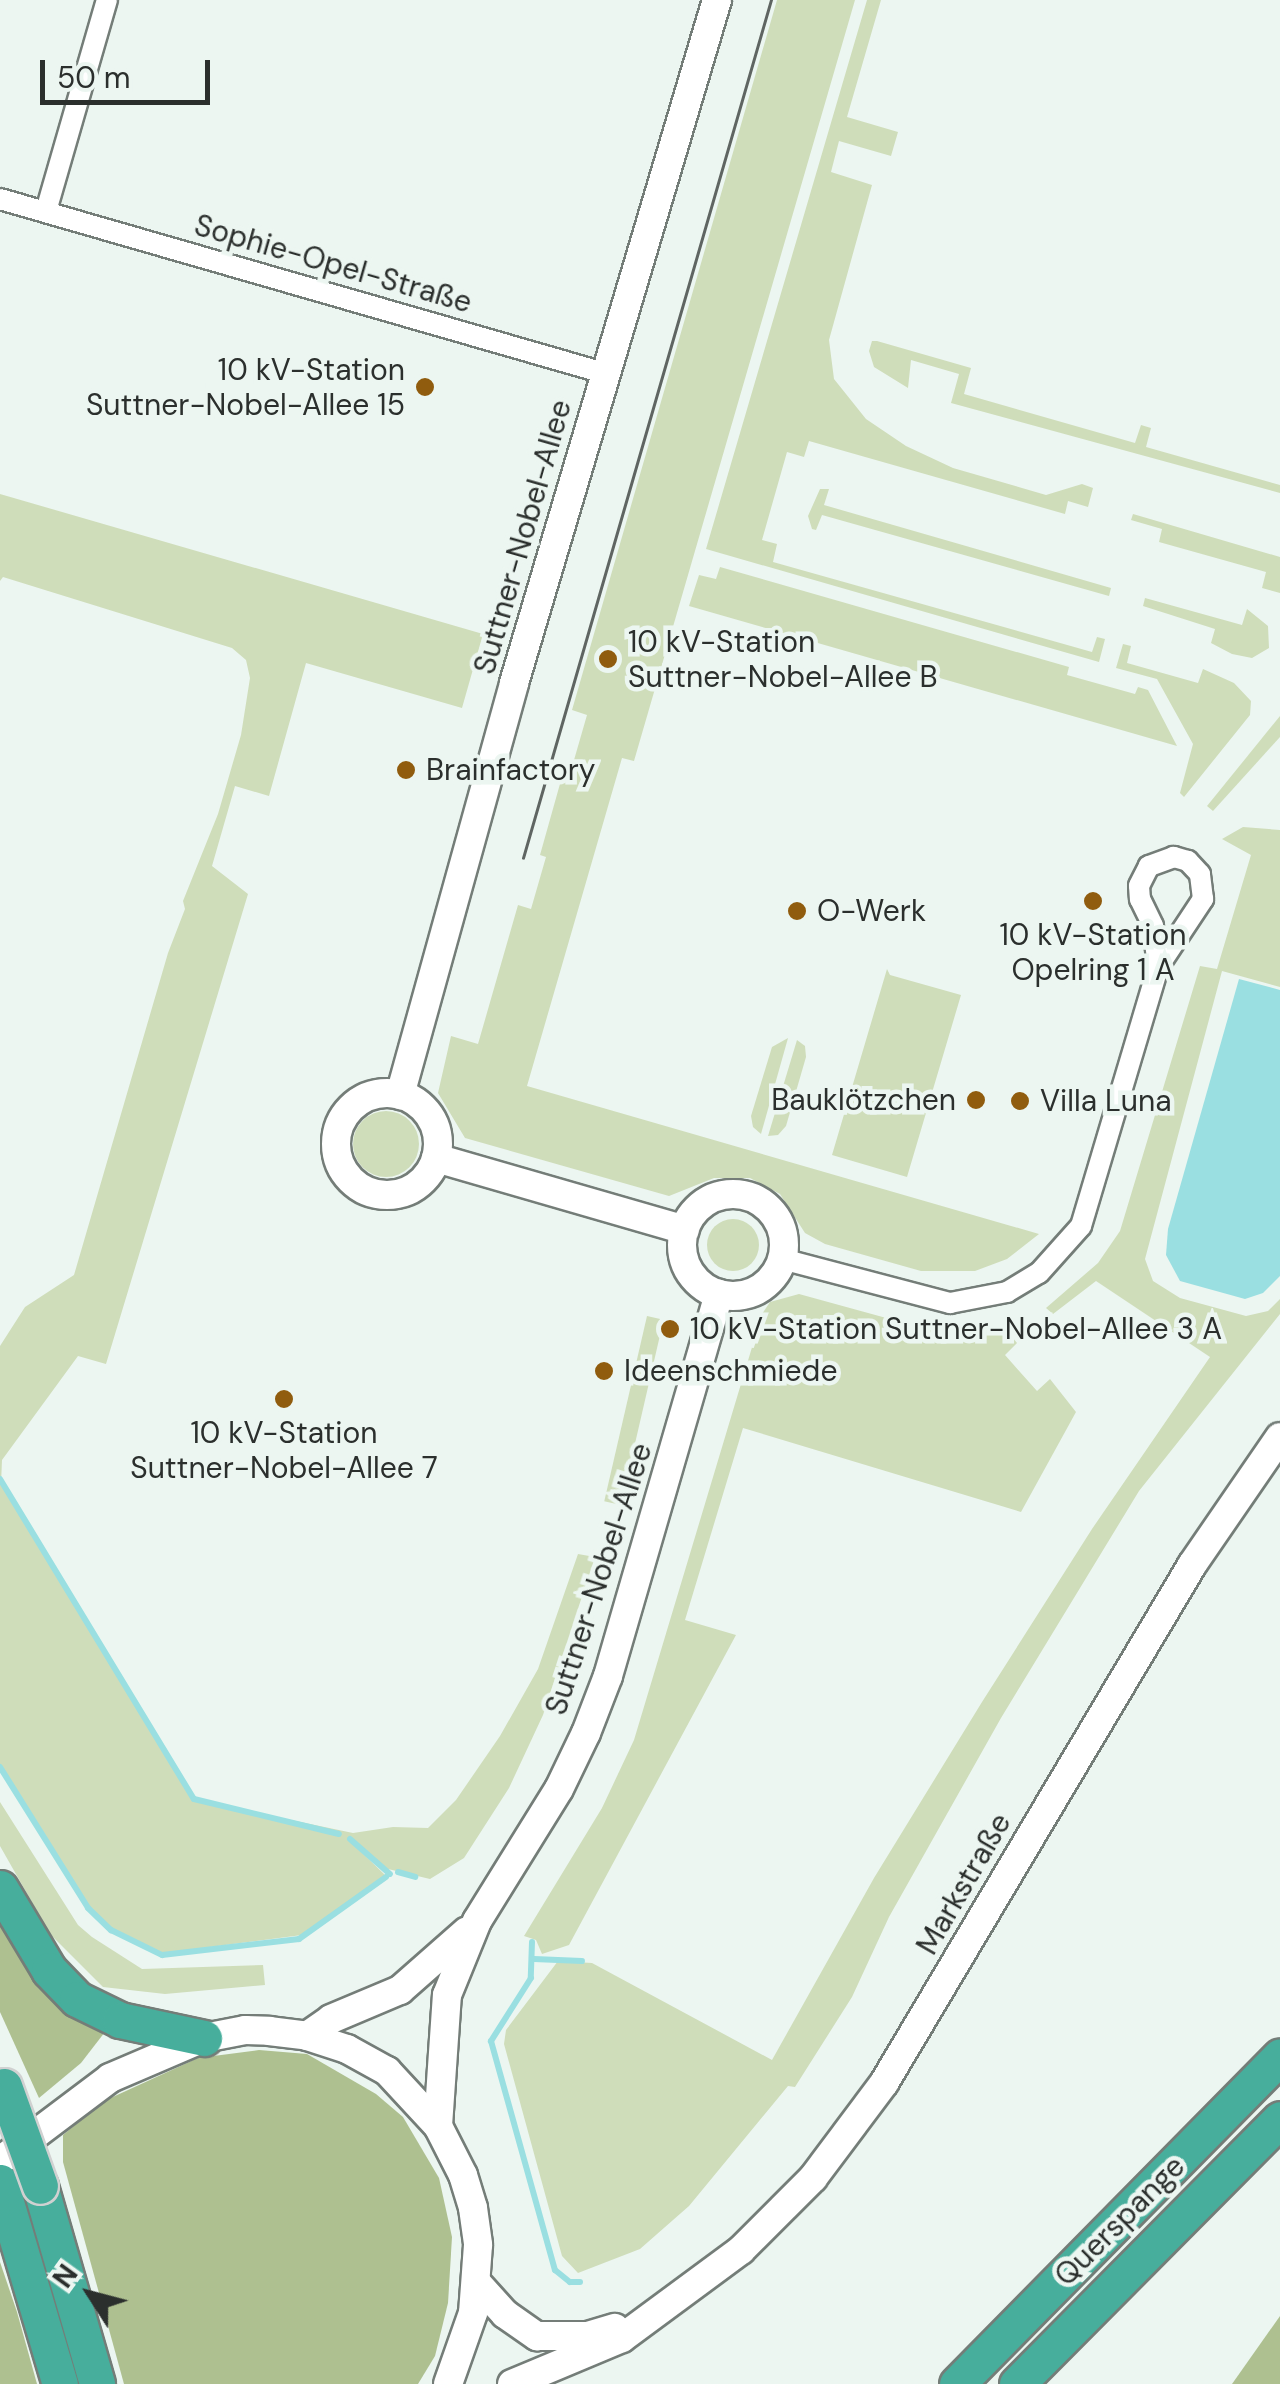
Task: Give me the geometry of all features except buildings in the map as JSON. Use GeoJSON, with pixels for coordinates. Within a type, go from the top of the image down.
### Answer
{"type":"FeatureCollection","features":[{"type":"Feature","properties":{"kind":"highway"},"geometry":{"type":"LineString","coordinates":[[0,1888],[49,1970],[77,1999],[120,2020],[204,2038]]}},
{"type":"Feature","properties":{"kind":"highway","name":"Querspange"},"geometry":{"type":"LineString","coordinates":[[957,2384],[1280,2056]]}},
{"type":"Feature","properties":{"kind":"highway"},"geometry":{"type":"LineString","coordinates":[[2,2081],[40,2186],[97,2384]]}},
{"type":"Feature","properties":{"kind":"highway","name":"Querspange"},"geometry":{"type":"LineString","coordinates":[[1017,2384],[1280,2119]]}},
{"type":"Feature","properties":{"kind":"highway"},"geometry":{"type":"LineString","coordinates":[[4,2196],[60,2384]]}},
{"type":"Feature","properties":{"kind":"street"},"geometry":{"type":"LineString","coordinates":[[46,211],[107,0]]}},
{"type":"Feature","properties":{"kind":"street","name":"Suttner-Nobel-Allee"},"geometry":{"type":"LineString","coordinates":[[400,1095],[604,373],[717,0]]}},
{"type":"Feature","properties":{"kind":"street","name":"Sophie-Opel-Straße"},"geometry":{"type":"LineString","coordinates":[[0,199],[604,373]]}},
{"type":"Feature","properties":{"kind":"street"},"geometry":{"type":"LineString","coordinates":[[782,1259],[950,1303],[1008,1292],[1040,1273],[1081,1226],[1158,967],[1188,918],[1200,906],[1204,882],[1194,866],[1174,857],[1155,862],[1141,878],[1140,899],[1149,914],[1158,967]]}},
{"type":"Feature","properties":{"kind":"street"},"geometry":{"type":"LineString","coordinates":[[400,1095],[414,1101],[432,1120],[436,1158],[422,1182],[398,1194],[372,1193],[350,1179],[342,1168],[336,1143],[344,1118],[363,1100],[400,1095]]}},
{"type":"Feature","properties":{"kind":"street"},"geometry":{"type":"LineString","coordinates":[[436,1158],[685,1230]]}},
{"type":"Feature","properties":{"kind":"street"},"geometry":{"type":"LineString","coordinates":[[746,1196],[774,1213],[782,1228],[782,1259],[777,1272],[758,1290],[719,1294],[693,1276],[682,1246],[685,1230],[702,1205],[716,1197],[746,1196]]}},
{"type":"Feature","properties":{"kind":"street","name":"Suttner-Nobel-Allee"},"geometry":{"type":"LineString","coordinates":[[438,2126],[443,2013],[478,1921],[559,1788],[608,1676],[719,1294]]}},
{"type":"Feature","properties":{"kind":"street","name":"Markstraße"},"geometry":{"type":"LineString","coordinates":[[512,2384],[622,2338],[716,2270],[778,2215],[884,2083],[1183,1579],[1280,1436]]}},
{"type":"Feature","properties":{"kind":"street","name":"Suttner-Nobel-Allee"},"geometry":{"type":"LineString","coordinates":[[307,2036],[331,2019],[400,1990],[478,1921]]}},
{"type":"Feature","properties":{"kind":"street"},"geometry":{"type":"LineString","coordinates":[[0,2161],[110,2078],[204,2038],[246,2030],[307,2036],[347,2049],[387,2071],[438,2126],[463,2175],[473,2208],[473,2313],[448,2384]]}},
{"type":"Feature","properties":{"kind":"street","name":"Markstraße"},"geometry":{"type":"LineString","coordinates":[[476,2282],[504,2314],[538,2336],[588,2336],[650,2317]]}},
{"type":"Feature","properties":{"kind":"green space"},"geometry":{"type":"Polygon","coordinates":[[[777,0],[855,0],[634,761],[622,758],[527,1086],[1039,1234],[1007,1259],[975,1271],[921,1271],[825,1244],[805,1233],[780,1194],[750,1178],[714,1178],[669,1196],[465,1138],[438,1093],[451,1036],[478,1044],[518,905],[531,909],[546,857],[540,855],[565,766],[572,767],[587,715],[572,710],[777,0]]]}},
{"type":"Feature","properties":{"kind":"green space"},"geometry":{"type":"Polygon","coordinates":[[[867,0],[881,0],[847,117],[898,132],[891,156],[839,141],[831,172],[872,185],[829,340],[834,379],[866,419],[906,446],[953,468],[1046,495],[1082,484],[1093,488],[1088,507],[1068,501],[1065,514],[809,441],[804,457],[787,452],[762,540],[777,544],[773,562],[1092,652],[1097,637],[1105,639],[1099,662],[706,549],[867,0]]]}},
{"type":"Feature","properties":{"kind":"green space"},"geometry":{"type":"Polygon","coordinates":[[[872,341],[971,368],[964,394],[1135,443],[1141,425],[1151,428],[1146,447],[1280,485],[1280,493],[951,403],[959,374],[911,360],[908,388],[874,367],[869,351],[872,341]]]}},
{"type":"Feature","properties":{"kind":"green space"},"geometry":{"type":"Polygon","coordinates":[[[820,489],[829,489],[824,505],[1111,588],[1109,596],[822,515],[816,530],[812,529],[808,516],[820,489]]]}},
{"type":"Feature","properties":{"kind":"green space"},"geometry":{"type":"Polygon","coordinates":[[[0,494],[483,634],[462,708],[306,663],[269,796],[235,786],[212,866],[248,894],[106,1364],[78,1356],[2,1460],[1,1484],[196,1800],[353,1833],[393,1827],[428,1828],[456,1800],[500,1736],[538,1669],[578,1554],[595,1557],[543,1715],[509,1788],[464,1858],[430,1879],[388,1869],[347,1838],[385,1875],[302,1935],[164,1953],[141,1946],[107,1926],[88,1906],[0,1764],[0,1346],[25,1307],[74,1275],[168,953],[185,909],[183,901],[218,814],[241,735],[250,678],[246,660],[232,648],[3,577],[0,581],[0,494]]]}},
{"type":"Feature","properties":{"kind":"green space"},"geometry":{"type":"Polygon","coordinates":[[[1133,514],[1280,557],[1280,593],[1262,588],[1266,572],[1159,542],[1162,529],[1131,520],[1133,514]]]}},
{"type":"Feature","properties":{"kind":"green space"},"geometry":{"type":"Polygon","coordinates":[[[720,567],[1069,667],[1067,675],[1135,694],[1138,687],[1148,690],[1177,746],[689,606],[699,575],[716,579],[720,567]]]}},
{"type":"Feature","properties":{"kind":"green space"},"geometry":{"type":"Polygon","coordinates":[[[1145,598],[1242,625],[1247,609],[1268,626],[1269,648],[1252,658],[1232,654],[1211,643],[1215,629],[1143,606],[1145,598]]]}},
{"type":"Feature","properties":{"kind":"green space"},"geometry":{"type":"Polygon","coordinates":[[[1123,644],[1131,646],[1127,663],[1198,683],[1203,669],[1234,683],[1251,701],[1250,715],[1184,797],[1180,793],[1193,744],[1157,679],[1116,668],[1123,644]]]}},
{"type":"Feature","properties":{"kind":"green space"},"geometry":{"type":"Polygon","coordinates":[[[1280,716],[1280,737],[1213,811],[1207,806],[1280,716]]]}},
{"type":"Feature","properties":{"kind":"green space"},"geometry":{"type":"Polygon","coordinates":[[[1243,827],[1280,830],[1280,987],[1222,971],[1145,1259],[1153,1281],[1180,1298],[1246,1316],[1268,1311],[1280,1299],[1280,1314],[1139,1491],[1001,1718],[889,1917],[852,1997],[795,2087],[788,2086],[689,2206],[640,2249],[578,2273],[562,2256],[504,2044],[506,2030],[558,1961],[592,1963],[772,2060],[874,1878],[982,1702],[1092,1529],[1210,1357],[1096,1281],[1053,1314],[1046,1308],[1098,1263],[1120,1231],[1200,966],[1217,969],[1251,855],[1222,839],[1243,827]]]}},
{"type":"Feature","properties":{"kind":"green space"},"geometry":{"type":"Polygon","coordinates":[[[887,969],[890,975],[961,995],[907,1177],[832,1155],[887,969]]]}},
{"type":"Feature","properties":{"kind":"green space"},"geometry":{"type":"Polygon","coordinates":[[[788,1038],[761,1134],[753,1127],[751,1116],[772,1047],[788,1038]]]}},
{"type":"Feature","properties":{"kind":"green space"},"geometry":{"type":"Polygon","coordinates":[[[797,1040],[805,1046],[806,1057],[786,1126],[778,1135],[768,1136],[797,1040]]]}},
{"type":"Feature","properties":{"kind":"green space"},"geometry":{"type":"Polygon","coordinates":[[[386,1111],[409,1121],[419,1144],[409,1167],[386,1177],[363,1167],[353,1144],[363,1121],[386,1111]]]}},
{"type":"Feature","properties":{"kind":"green space"},"geometry":{"type":"Polygon","coordinates":[[[733,1219],[751,1227],[759,1245],[751,1263],[733,1271],[715,1263],[707,1245],[715,1227],[733,1219]]]}},
{"type":"Feature","properties":{"kind":"green space"},"geometry":{"type":"Polygon","coordinates":[[[799,1294],[919,1327],[961,1331],[1003,1326],[1017,1343],[1005,1355],[1037,1391],[1050,1379],[1076,1412],[1021,1512],[743,1428],[685,1620],[736,1635],[569,1945],[542,1954],[536,1940],[524,1936],[602,1808],[634,1740],[762,1314],[770,1302],[799,1294]]]}},
{"type":"Feature","properties":{"kind":"green space"},"geometry":{"type":"Polygon","coordinates":[[[647,1316],[664,1320],[621,1505],[604,1501],[647,1316]]]}},
{"type":"Feature","properties":{"kind":"green space"},"geometry":{"type":"Polygon","coordinates":[[[0,1802],[78,1925],[92,1937],[142,1969],[263,1965],[265,1985],[165,1994],[103,1987],[50,1934],[0,1846],[0,1802]]]}},
{"type":"Feature","properties":{"kind":"green space"},"geometry":{"type":"Polygon","coordinates":[[[0,1918],[108,2028],[81,2063],[39,2098],[0,2012],[0,1918]]]}},
{"type":"Feature","properties":{"kind":"green space"},"geometry":{"type":"Polygon","coordinates":[[[259,2050],[307,2054],[376,2094],[403,2117],[439,2178],[452,2237],[448,2303],[435,2356],[418,2384],[124,2384],[63,2162],[63,2135],[104,2101],[198,2058],[259,2050]]]}},
{"type":"Feature","properties":{"kind":"green space"},"geometry":{"type":"Polygon","coordinates":[[[0,2262],[17,2312],[37,2384],[0,2384],[0,2262]]]}},
{"type":"Feature","properties":{"kind":"green space"},"geometry":{"type":"Polygon","coordinates":[[[1280,2316],[1280,2384],[1232,2384],[1280,2316]]]}},
{"type":"Feature","properties":{"kind":"water"},"geometry":{"type":"Polygon","coordinates":[[[1239,979],[1280,990],[1280,1276],[1263,1293],[1245,1299],[1180,1281],[1166,1255],[1168,1229],[1239,979]]]}},
{"type":"Feature","properties":{"kind":"waterway"},"geometry":{"type":"LineString","coordinates":[[0,1479],[194,1799],[339,1834]]}},
{"type":"Feature","properties":{"kind":"waterway"},"geometry":{"type":"LineString","coordinates":[[0,1767],[88,1908],[111,1930],[162,1955],[299,1939],[386,1877]]}},
{"type":"Feature","properties":{"kind":"waterway"},"geometry":{"type":"LineString","coordinates":[[350,1839],[390,1874]]}},
{"type":"Feature","properties":{"kind":"waterway"},"geometry":{"type":"LineString","coordinates":[[398,1872],[415,1877]]}},
{"type":"Feature","properties":{"kind":"waterway"},"geometry":{"type":"LineString","coordinates":[[532,1942],[531,1978],[491,2041],[555,2270],[570,2282],[580,2282]]}},
{"type":"Feature","properties":{"kind":"waterway"},"geometry":{"type":"LineString","coordinates":[[534,1959],[582,1961]]}},
{"type":"Feature","properties":{"kind":"tram line"},"geometry":{"type":"LineString","coordinates":[[523,858],[771,0]]}},
{"type":"Feature","properties":{"kind":"place","name":"10 kV-Station Suttner-Nobel-Allee 15"},"geometry":{"type":"Point","coordinates":[425,387]}},
{"type":"Feature","properties":{"kind":"place","name":"10 kV-Station Suttner-Nobel-Allee B"},"geometry":{"type":"Point","coordinates":[608,659]}},
{"type":"Feature","properties":{"kind":"place","name":"Brainfactory"},"geometry":{"type":"Point","coordinates":[406,770]}},
{"type":"Feature","properties":{"kind":"place","name":"10 kV-Station Opelring 1 A"},"geometry":{"type":"Point","coordinates":[1093,901]}},
{"type":"Feature","properties":{"kind":"place","name":"O-Werk"},"geometry":{"type":"Point","coordinates":[797,911]}},
{"type":"Feature","properties":{"kind":"place","name":"Bauklötzchen"},"geometry":{"type":"Point","coordinates":[976,1100]}},
{"type":"Feature","properties":{"kind":"place","name":"Villa Luna"},"geometry":{"type":"Point","coordinates":[1020,1101]}},
{"type":"Feature","properties":{"kind":"place","name":"10 kV-Station Suttner-Nobel-Allee 3 A"},"geometry":{"type":"Point","coordinates":[670,1329]}},
{"type":"Feature","properties":{"kind":"place","name":"Ideenschmiede"},"geometry":{"type":"Point","coordinates":[604,1371]}},
{"type":"Feature","properties":{"kind":"place","name":"10 kV-Station Suttner-Nobel-Allee 7"},"geometry":{"type":"Point","coordinates":[284,1399]}}]}
